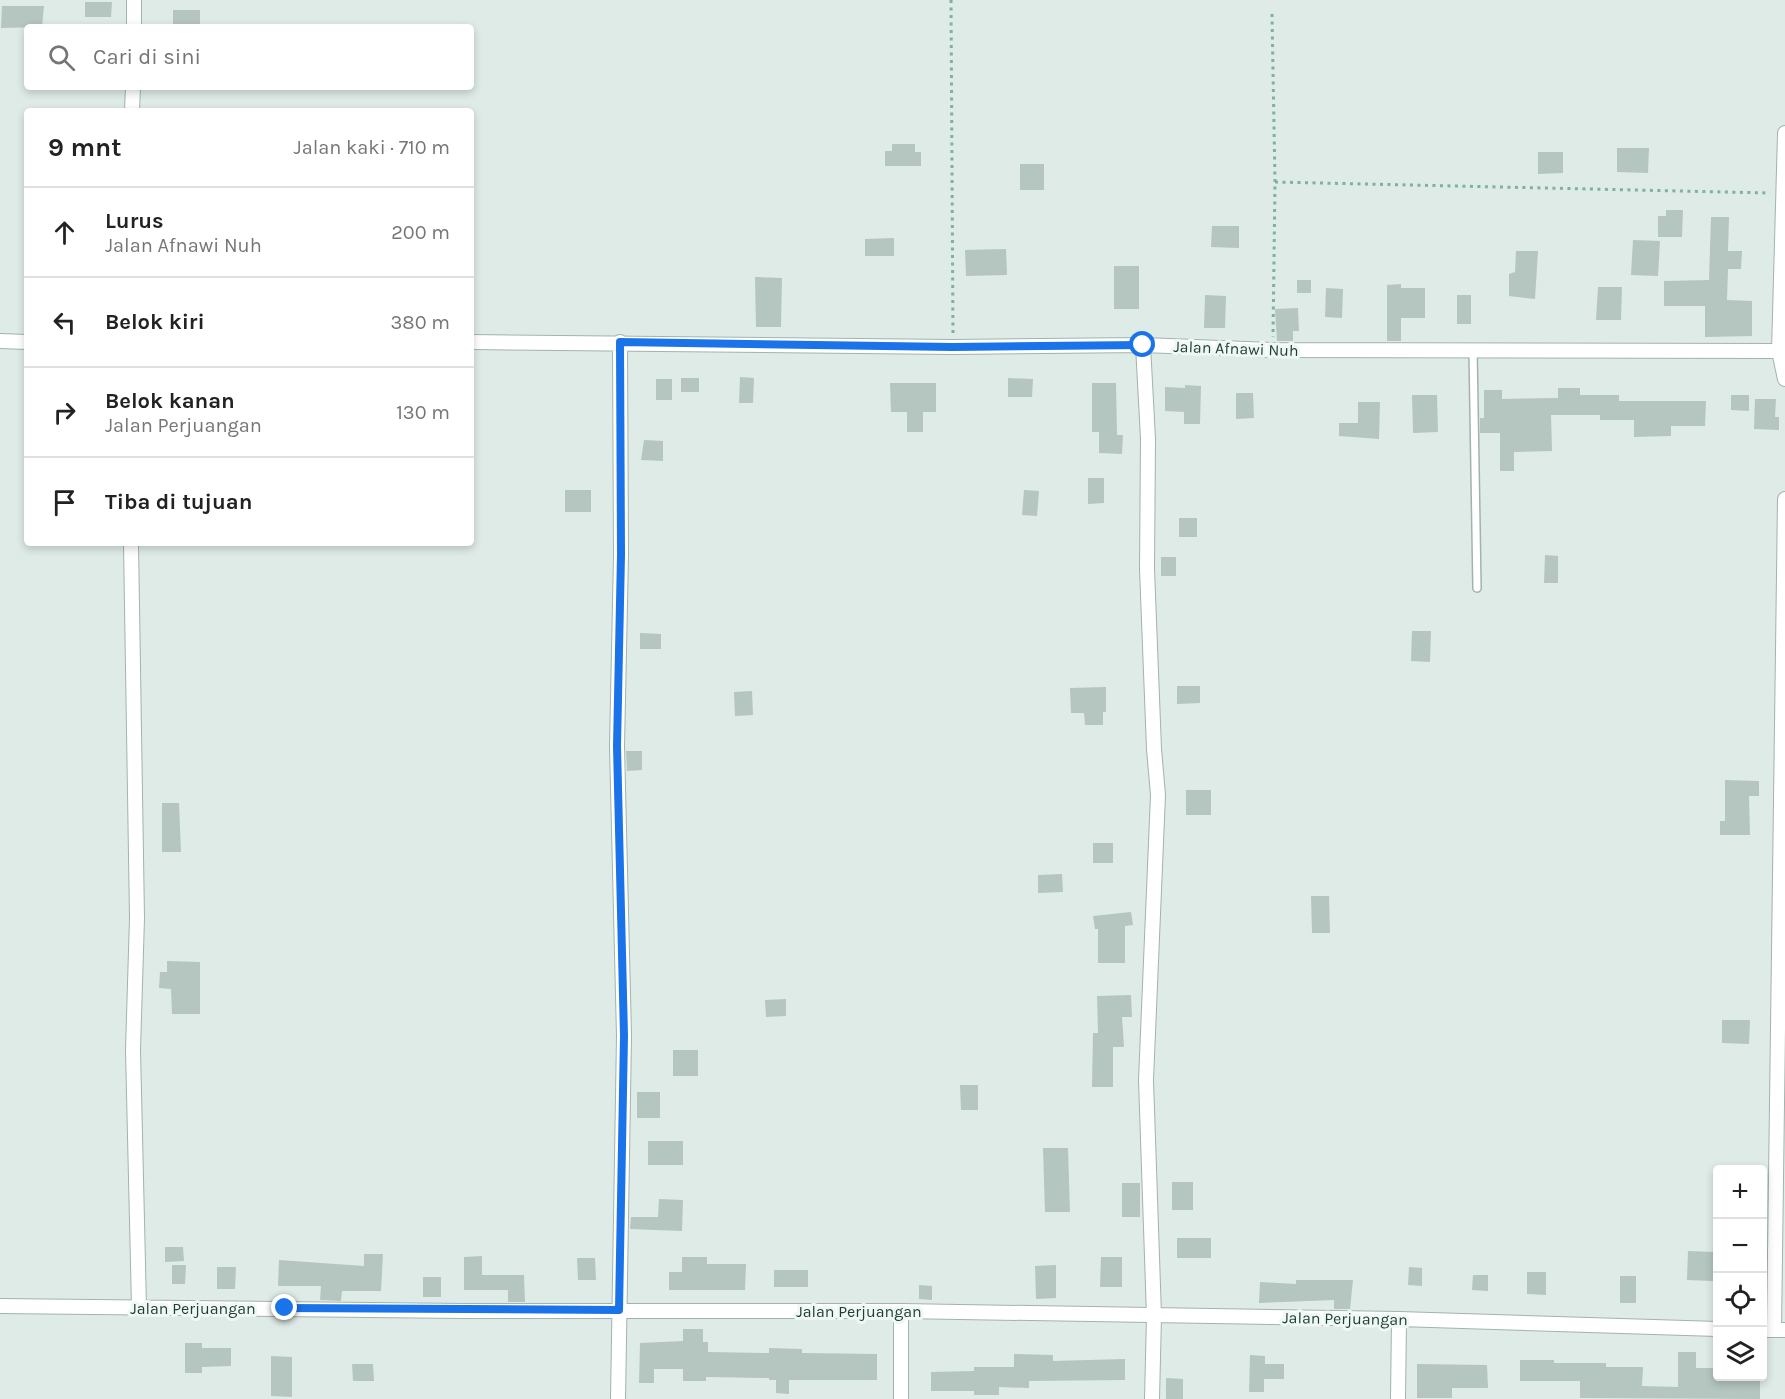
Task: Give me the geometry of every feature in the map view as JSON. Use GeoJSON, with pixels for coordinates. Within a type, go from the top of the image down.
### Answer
{"type":"FeatureCollection","features":[{"type":"Feature","properties":{"kind":"street"},"geometry":{"type":"LineString","coordinates":[[134,0],[134,24]]}},
{"type":"Feature","properties":{"kind":"street"},"geometry":{"type":"LineString","coordinates":[[132,90],[132,108]]}},
{"type":"Feature","properties":{"kind":"street"},"geometry":{"type":"LineString","coordinates":[[1785,133],[1782,351],[1785,379]]}},
{"type":"Feature","properties":{"kind":"street"},"geometry":{"type":"LineString","coordinates":[[0,341],[24,342]]}},
{"type":"Feature","properties":{"kind":"street","name":"Jalan Afnawi Nuh"},"geometry":{"type":"LineString","coordinates":[[474,342],[953,347],[1143,345],[1273,350],[1782,351]]}},
{"type":"Feature","properties":{"kind":"street"},"geometry":{"type":"LineString","coordinates":[[618,1399],[624,1036],[617,746],[621,555],[620,342]]}},
{"type":"Feature","properties":{"kind":"street"},"geometry":{"type":"LineString","coordinates":[[1143,345],[1148,439],[1147,568],[1158,795],[1146,1080],[1154,1316],[1152,1399]]}},
{"type":"Feature","properties":{"kind":"street"},"geometry":{"type":"LineString","coordinates":[[1774,1330],[1785,499]]}},
{"type":"Feature","properties":{"kind":"street"},"geometry":{"type":"LineString","coordinates":[[131,546],[137,918],[133,1050],[139,1308]]}},
{"type":"Feature","properties":{"kind":"street","name":"Jalan Perjuangan"},"geometry":{"type":"LineString","coordinates":[[0,1306],[901,1311],[1399,1318],[1713,1329]]}},
{"type":"Feature","properties":{"kind":"street"},"geometry":{"type":"LineString","coordinates":[[901,1311],[901,1399]]}},
{"type":"Feature","properties":{"kind":"street"},"geometry":{"type":"LineString","coordinates":[[1398,1399],[1399,1318]]}},
{"type":"Feature","properties":{"kind":"lane"},"geometry":{"type":"LineString","coordinates":[[1473,349],[1477,588]]}},
{"type":"Feature","properties":{"kind":"path"},"geometry":{"type":"LineString","coordinates":[[951,0],[953,347]]}},
{"type":"Feature","properties":{"kind":"path"},"geometry":{"type":"LineString","coordinates":[[1272,14],[1275,182],[1273,350]]}},
{"type":"Feature","properties":{"kind":"path"},"geometry":{"type":"LineString","coordinates":[[1275,182],[1784,193]]}},
{"type":"Feature","properties":{"kind":"building"},"geometry":{"type":"Polygon","coordinates":[[[85,2],[112,2],[111,17],[85,17],[85,2]]]}},
{"type":"Feature","properties":{"kind":"building"},"geometry":{"type":"Polygon","coordinates":[[[2,6],[44,6],[42,24],[1,28],[2,6]]]}},
{"type":"Feature","properties":{"kind":"building"},"geometry":{"type":"Polygon","coordinates":[[[173,10],[200,10],[200,24],[173,24],[173,10]]]}},
{"type":"Feature","properties":{"kind":"building"},"geometry":{"type":"Polygon","coordinates":[[[892,144],[915,144],[915,152],[921,152],[921,166],[885,166],[885,151],[892,151],[892,144]]]}},
{"type":"Feature","properties":{"kind":"building"},"geometry":{"type":"Polygon","coordinates":[[[1617,148],[1649,148],[1648,173],[1617,172],[1617,148]]]}},
{"type":"Feature","properties":{"kind":"building"},"geometry":{"type":"Polygon","coordinates":[[[1538,152],[1563,152],[1563,173],[1538,174],[1538,152]]]}},
{"type":"Feature","properties":{"kind":"building"},"geometry":{"type":"Polygon","coordinates":[[[1020,164],[1044,164],[1044,190],[1020,190],[1020,164]]]}},
{"type":"Feature","properties":{"kind":"building"},"geometry":{"type":"Polygon","coordinates":[[[1666,210],[1683,210],[1682,237],[1658,237],[1658,216],[1666,216],[1666,210]]]}},
{"type":"Feature","properties":{"kind":"building"},"geometry":{"type":"Polygon","coordinates":[[[1711,217],[1729,217],[1728,251],[1742,251],[1741,269],[1728,269],[1727,300],[1752,301],[1752,336],[1705,337],[1705,306],[1664,306],[1664,281],[1709,280],[1711,217]]]}},
{"type":"Feature","properties":{"kind":"building"},"geometry":{"type":"Polygon","coordinates":[[[1212,226],[1239,226],[1239,248],[1211,247],[1212,226]]]}},
{"type":"Feature","properties":{"kind":"building"},"geometry":{"type":"Polygon","coordinates":[[[894,238],[894,256],[865,256],[865,239],[894,238]]]}},
{"type":"Feature","properties":{"kind":"building"},"geometry":{"type":"Polygon","coordinates":[[[1633,240],[1660,241],[1658,276],[1631,275],[1633,240]]]}},
{"type":"Feature","properties":{"kind":"building"},"geometry":{"type":"Polygon","coordinates":[[[1006,249],[1007,275],[966,276],[965,250],[1006,249]]]}},
{"type":"Feature","properties":{"kind":"building"},"geometry":{"type":"Polygon","coordinates":[[[1516,251],[1538,251],[1535,299],[1509,296],[1509,274],[1515,272],[1516,251]]]}},
{"type":"Feature","properties":{"kind":"building"},"geometry":{"type":"Polygon","coordinates":[[[1114,266],[1139,266],[1139,309],[1114,309],[1114,266]]]}},
{"type":"Feature","properties":{"kind":"building"},"geometry":{"type":"Polygon","coordinates":[[[755,277],[782,278],[781,327],[756,327],[755,277]]]}},
{"type":"Feature","properties":{"kind":"building"},"geometry":{"type":"Polygon","coordinates":[[[1297,280],[1311,280],[1311,293],[1297,293],[1297,280]]]}},
{"type":"Feature","properties":{"kind":"building"},"geometry":{"type":"Polygon","coordinates":[[[1401,284],[1401,288],[1425,288],[1425,318],[1401,318],[1401,341],[1387,341],[1387,285],[1401,284]]]}},
{"type":"Feature","properties":{"kind":"building"},"geometry":{"type":"Polygon","coordinates":[[[1598,287],[1622,287],[1621,320],[1596,320],[1598,287]]]}},
{"type":"Feature","properties":{"kind":"building"},"geometry":{"type":"Polygon","coordinates":[[[1326,288],[1343,289],[1342,318],[1325,317],[1326,288]]]}},
{"type":"Feature","properties":{"kind":"building"},"geometry":{"type":"Polygon","coordinates":[[[1205,295],[1226,296],[1225,328],[1204,328],[1205,295]]]}},
{"type":"Feature","properties":{"kind":"building"},"geometry":{"type":"Polygon","coordinates":[[[1457,295],[1471,295],[1471,324],[1457,324],[1457,295]]]}},
{"type":"Feature","properties":{"kind":"building"},"geometry":{"type":"Polygon","coordinates":[[[1298,308],[1299,331],[1293,331],[1293,341],[1277,341],[1275,309],[1298,308]]]}},
{"type":"Feature","properties":{"kind":"building"},"geometry":{"type":"Polygon","coordinates":[[[740,377],[754,378],[753,403],[739,403],[740,377]]]}},
{"type":"Feature","properties":{"kind":"building"},"geometry":{"type":"Polygon","coordinates":[[[681,378],[699,378],[699,392],[681,392],[681,378]]]}},
{"type":"Feature","properties":{"kind":"building"},"geometry":{"type":"Polygon","coordinates":[[[1008,378],[1033,379],[1032,397],[1008,397],[1008,378]]]}},
{"type":"Feature","properties":{"kind":"building"},"geometry":{"type":"Polygon","coordinates":[[[656,379],[672,379],[672,400],[656,400],[656,379]]]}},
{"type":"Feature","properties":{"kind":"building"},"geometry":{"type":"Polygon","coordinates":[[[890,383],[936,383],[936,412],[923,412],[923,432],[907,432],[907,412],[891,412],[890,383]]]}},
{"type":"Feature","properties":{"kind":"building"},"geometry":{"type":"Polygon","coordinates":[[[1092,383],[1116,383],[1117,435],[1123,435],[1122,454],[1099,453],[1099,432],[1092,432],[1092,383]]]}},
{"type":"Feature","properties":{"kind":"building"},"geometry":{"type":"Polygon","coordinates":[[[1185,385],[1201,386],[1200,424],[1184,424],[1184,412],[1165,411],[1165,387],[1185,388],[1185,385]]]}},
{"type":"Feature","properties":{"kind":"building"},"geometry":{"type":"Polygon","coordinates":[[[1558,388],[1580,388],[1580,395],[1619,395],[1619,401],[1706,401],[1705,426],[1671,426],[1671,436],[1634,437],[1634,420],[1600,420],[1600,415],[1551,415],[1552,451],[1514,452],[1514,471],[1500,471],[1500,433],[1480,433],[1480,418],[1484,418],[1484,390],[1502,390],[1502,399],[1558,398],[1558,388]]]}},
{"type":"Feature","properties":{"kind":"building"},"geometry":{"type":"Polygon","coordinates":[[[1236,393],[1253,393],[1254,418],[1236,419],[1236,393]]]}},
{"type":"Feature","properties":{"kind":"building"},"geometry":{"type":"Polygon","coordinates":[[[1412,395],[1437,395],[1438,432],[1413,433],[1412,395]]]}},
{"type":"Feature","properties":{"kind":"building"},"geometry":{"type":"Polygon","coordinates":[[[1731,395],[1749,395],[1749,411],[1731,410],[1731,395]]]}},
{"type":"Feature","properties":{"kind":"building"},"geometry":{"type":"Polygon","coordinates":[[[1755,399],[1776,399],[1775,417],[1779,417],[1779,430],[1754,429],[1755,399]]]}},
{"type":"Feature","properties":{"kind":"building"},"geometry":{"type":"Polygon","coordinates":[[[1358,402],[1380,402],[1379,439],[1339,436],[1339,423],[1358,423],[1358,402]]]}},
{"type":"Feature","properties":{"kind":"building"},"geometry":{"type":"Polygon","coordinates":[[[644,440],[663,441],[663,461],[641,460],[644,440]]]}},
{"type":"Feature","properties":{"kind":"building"},"geometry":{"type":"Polygon","coordinates":[[[1088,478],[1104,478],[1104,503],[1088,504],[1088,478]]]}},
{"type":"Feature","properties":{"kind":"building"},"geometry":{"type":"Polygon","coordinates":[[[565,490],[591,490],[591,512],[565,512],[565,490]]]}},
{"type":"Feature","properties":{"kind":"building"},"geometry":{"type":"Polygon","coordinates":[[[1024,490],[1039,491],[1037,516],[1022,515],[1024,490]]]}},
{"type":"Feature","properties":{"kind":"building"},"geometry":{"type":"Polygon","coordinates":[[[1179,518],[1197,518],[1197,537],[1179,537],[1179,518]]]}},
{"type":"Feature","properties":{"kind":"building"},"geometry":{"type":"Polygon","coordinates":[[[1545,555],[1558,556],[1558,583],[1544,583],[1545,555]]]}},
{"type":"Feature","properties":{"kind":"building"},"geometry":{"type":"Polygon","coordinates":[[[1161,557],[1176,557],[1176,576],[1161,576],[1161,557]]]}},
{"type":"Feature","properties":{"kind":"building"},"geometry":{"type":"Polygon","coordinates":[[[1412,631],[1431,631],[1430,662],[1411,661],[1412,631]]]}},
{"type":"Feature","properties":{"kind":"building"},"geometry":{"type":"Polygon","coordinates":[[[640,633],[661,634],[661,649],[640,649],[640,633]]]}},
{"type":"Feature","properties":{"kind":"building"},"geometry":{"type":"Polygon","coordinates":[[[1177,686],[1200,686],[1200,703],[1177,704],[1177,686]]]}},
{"type":"Feature","properties":{"kind":"building"},"geometry":{"type":"Polygon","coordinates":[[[1106,687],[1106,712],[1103,712],[1103,725],[1085,725],[1084,713],[1071,713],[1070,688],[1106,687]]]}},
{"type":"Feature","properties":{"kind":"building"},"geometry":{"type":"Polygon","coordinates":[[[752,691],[753,715],[735,716],[734,692],[752,691]]]}},
{"type":"Feature","properties":{"kind":"building"},"geometry":{"type":"Polygon","coordinates":[[[626,751],[642,751],[642,770],[627,771],[626,751]]]}},
{"type":"Feature","properties":{"kind":"building"},"geometry":{"type":"Polygon","coordinates":[[[1725,780],[1759,781],[1759,796],[1749,796],[1750,835],[1720,835],[1720,821],[1725,821],[1725,780]]]}},
{"type":"Feature","properties":{"kind":"building"},"geometry":{"type":"Polygon","coordinates":[[[1186,790],[1211,790],[1211,815],[1186,815],[1186,790]]]}},
{"type":"Feature","properties":{"kind":"building"},"geometry":{"type":"Polygon","coordinates":[[[162,803],[179,803],[181,852],[162,852],[162,803]]]}},
{"type":"Feature","properties":{"kind":"building"},"geometry":{"type":"Polygon","coordinates":[[[1093,843],[1113,843],[1113,863],[1093,863],[1093,843]]]}},
{"type":"Feature","properties":{"kind":"building"},"geometry":{"type":"Polygon","coordinates":[[[1062,874],[1063,892],[1038,893],[1038,875],[1062,874]]]}},
{"type":"Feature","properties":{"kind":"building"},"geometry":{"type":"Polygon","coordinates":[[[1311,896],[1329,896],[1330,933],[1312,933],[1311,896]]]}},
{"type":"Feature","properties":{"kind":"building"},"geometry":{"type":"Polygon","coordinates":[[[1131,912],[1133,925],[1125,926],[1125,963],[1098,963],[1098,929],[1095,929],[1093,916],[1131,912]]]}},
{"type":"Feature","properties":{"kind":"building"},"geometry":{"type":"Polygon","coordinates":[[[167,961],[200,962],[200,1014],[172,1014],[171,989],[159,988],[160,972],[167,972],[167,961]]]}},
{"type":"Feature","properties":{"kind":"building"},"geometry":{"type":"Polygon","coordinates":[[[1131,995],[1132,1017],[1122,1017],[1124,1047],[1113,1047],[1113,1087],[1092,1087],[1093,1033],[1098,1033],[1097,996],[1131,995]]]}},
{"type":"Feature","properties":{"kind":"building"},"geometry":{"type":"Polygon","coordinates":[[[786,999],[786,1016],[766,1017],[765,1000],[786,999]]]}},
{"type":"Feature","properties":{"kind":"building"},"geometry":{"type":"Polygon","coordinates":[[[1722,1020],[1750,1020],[1749,1044],[1722,1043],[1722,1020]]]}},
{"type":"Feature","properties":{"kind":"building"},"geometry":{"type":"Polygon","coordinates":[[[673,1050],[698,1050],[698,1076],[673,1076],[673,1050]]]}},
{"type":"Feature","properties":{"kind":"building"},"geometry":{"type":"Polygon","coordinates":[[[960,1085],[978,1085],[978,1110],[961,1110],[960,1085]]]}},
{"type":"Feature","properties":{"kind":"building"},"geometry":{"type":"Polygon","coordinates":[[[637,1092],[660,1092],[660,1118],[637,1118],[637,1092]]]}},
{"type":"Feature","properties":{"kind":"building"},"geometry":{"type":"Polygon","coordinates":[[[648,1141],[683,1141],[683,1165],[648,1165],[648,1141]]]}},
{"type":"Feature","properties":{"kind":"building"},"geometry":{"type":"Polygon","coordinates":[[[1043,1148],[1068,1148],[1070,1212],[1045,1212],[1043,1148]]]}},
{"type":"Feature","properties":{"kind":"building"},"geometry":{"type":"Polygon","coordinates":[[[1172,1182],[1193,1182],[1193,1210],[1172,1210],[1172,1182]]]}},
{"type":"Feature","properties":{"kind":"building"},"geometry":{"type":"Polygon","coordinates":[[[1122,1183],[1140,1183],[1140,1217],[1122,1217],[1122,1183]]]}},
{"type":"Feature","properties":{"kind":"building"},"geometry":{"type":"Polygon","coordinates":[[[659,1199],[683,1200],[682,1231],[630,1229],[631,1217],[658,1217],[659,1199]]]}},
{"type":"Feature","properties":{"kind":"building"},"geometry":{"type":"Polygon","coordinates":[[[1177,1238],[1211,1238],[1211,1258],[1177,1258],[1177,1238]]]}},
{"type":"Feature","properties":{"kind":"building"},"geometry":{"type":"Polygon","coordinates":[[[165,1247],[183,1247],[184,1261],[165,1262],[165,1247]]]}},
{"type":"Feature","properties":{"kind":"building"},"geometry":{"type":"Polygon","coordinates":[[[1688,1251],[1713,1252],[1713,1281],[1687,1280],[1688,1251]]]}},
{"type":"Feature","properties":{"kind":"building"},"geometry":{"type":"Polygon","coordinates":[[[364,1254],[383,1254],[381,1291],[342,1291],[341,1301],[320,1300],[321,1286],[278,1286],[279,1260],[364,1266],[364,1254]]]}},
{"type":"Feature","properties":{"kind":"building"},"geometry":{"type":"Polygon","coordinates":[[[482,1256],[482,1275],[524,1275],[525,1302],[508,1302],[508,1290],[464,1290],[464,1257],[482,1256]]]}},
{"type":"Feature","properties":{"kind":"building"},"geometry":{"type":"Polygon","coordinates":[[[682,1257],[707,1257],[707,1264],[746,1264],[745,1290],[669,1290],[669,1272],[682,1272],[682,1257]]]}},
{"type":"Feature","properties":{"kind":"building"},"geometry":{"type":"Polygon","coordinates":[[[1101,1257],[1122,1257],[1122,1287],[1100,1287],[1101,1257]]]}},
{"type":"Feature","properties":{"kind":"building"},"geometry":{"type":"Polygon","coordinates":[[[577,1258],[595,1258],[596,1280],[578,1280],[577,1258]]]}},
{"type":"Feature","properties":{"kind":"building"},"geometry":{"type":"Polygon","coordinates":[[[172,1265],[186,1265],[185,1284],[172,1284],[172,1265]]]}},
{"type":"Feature","properties":{"kind":"building"},"geometry":{"type":"Polygon","coordinates":[[[1056,1265],[1056,1298],[1036,1299],[1035,1266],[1056,1265]]]}},
{"type":"Feature","properties":{"kind":"building"},"geometry":{"type":"Polygon","coordinates":[[[217,1267],[236,1267],[235,1289],[217,1289],[217,1267]]]}},
{"type":"Feature","properties":{"kind":"building"},"geometry":{"type":"Polygon","coordinates":[[[1409,1267],[1422,1268],[1422,1286],[1408,1285],[1409,1267]]]}},
{"type":"Feature","properties":{"kind":"building"},"geometry":{"type":"Polygon","coordinates":[[[774,1270],[808,1270],[808,1287],[774,1287],[774,1270]]]}},
{"type":"Feature","properties":{"kind":"building"},"geometry":{"type":"Polygon","coordinates":[[[1527,1272],[1546,1272],[1546,1295],[1527,1294],[1527,1272]]]}},
{"type":"Feature","properties":{"kind":"building"},"geometry":{"type":"Polygon","coordinates":[[[1473,1275],[1488,1275],[1488,1291],[1472,1290],[1473,1275]]]}},
{"type":"Feature","properties":{"kind":"building"},"geometry":{"type":"Polygon","coordinates":[[[1620,1276],[1636,1276],[1636,1303],[1620,1303],[1620,1276]]]}},
{"type":"Feature","properties":{"kind":"building"},"geometry":{"type":"Polygon","coordinates":[[[423,1277],[441,1277],[441,1297],[423,1297],[423,1277]]]}},
{"type":"Feature","properties":{"kind":"building"},"geometry":{"type":"Polygon","coordinates":[[[1296,1280],[1353,1280],[1350,1309],[1334,1309],[1334,1300],[1259,1303],[1260,1282],[1296,1284],[1296,1280]]]}},
{"type":"Feature","properties":{"kind":"building"},"geometry":{"type":"Polygon","coordinates":[[[919,1285],[932,1286],[932,1300],[919,1299],[919,1285]]]}},
{"type":"Feature","properties":{"kind":"building"},"geometry":{"type":"Polygon","coordinates":[[[683,1329],[703,1329],[703,1342],[708,1342],[708,1352],[769,1353],[769,1348],[802,1349],[802,1353],[877,1354],[877,1380],[789,1380],[789,1394],[776,1393],[776,1380],[769,1380],[769,1378],[706,1377],[706,1381],[683,1381],[683,1369],[654,1369],[654,1383],[639,1383],[640,1343],[683,1341],[683,1329]]]}},
{"type":"Feature","properties":{"kind":"building"},"geometry":{"type":"Polygon","coordinates":[[[185,1343],[202,1343],[202,1348],[231,1348],[231,1366],[202,1367],[202,1373],[185,1373],[185,1343]]]}},
{"type":"Feature","properties":{"kind":"building"},"geometry":{"type":"Polygon","coordinates":[[[1678,1352],[1696,1352],[1696,1368],[1713,1368],[1713,1381],[1760,1381],[1760,1399],[1580,1398],[1580,1381],[1520,1381],[1520,1360],[1554,1360],[1554,1363],[1606,1363],[1606,1367],[1643,1367],[1642,1386],[1678,1387],[1678,1352]]]}},
{"type":"Feature","properties":{"kind":"building"},"geometry":{"type":"Polygon","coordinates":[[[1014,1354],[1053,1355],[1053,1361],[1125,1359],[1125,1380],[1029,1381],[1029,1388],[999,1387],[999,1395],[974,1395],[974,1391],[931,1391],[931,1372],[974,1371],[974,1367],[1014,1367],[1014,1354]]]}},
{"type":"Feature","properties":{"kind":"building"},"geometry":{"type":"Polygon","coordinates":[[[1250,1355],[1265,1356],[1265,1364],[1284,1364],[1284,1379],[1264,1379],[1264,1392],[1249,1392],[1250,1355]]]}},
{"type":"Feature","properties":{"kind":"building"},"geometry":{"type":"Polygon","coordinates":[[[271,1356],[292,1357],[292,1397],[271,1396],[271,1356]]]}},
{"type":"Feature","properties":{"kind":"building"},"geometry":{"type":"Polygon","coordinates":[[[352,1364],[373,1364],[374,1381],[353,1381],[352,1364]]]}},
{"type":"Feature","properties":{"kind":"building"},"geometry":{"type":"Polygon","coordinates":[[[1417,1364],[1487,1365],[1488,1388],[1452,1388],[1452,1398],[1417,1398],[1417,1364]]]}},
{"type":"Feature","properties":{"kind":"building"},"geometry":{"type":"Polygon","coordinates":[[[1166,1378],[1183,1379],[1183,1399],[1166,1399],[1166,1378]]]}},
{"type":"Feature","properties":{"kind":"route"},"geometry":{"type":"LineString","coordinates":[[285,1308],[464,1311],[619,1310],[624,1036],[617,746],[621,555],[620,342],[953,347],[1143,345]]}}]}
